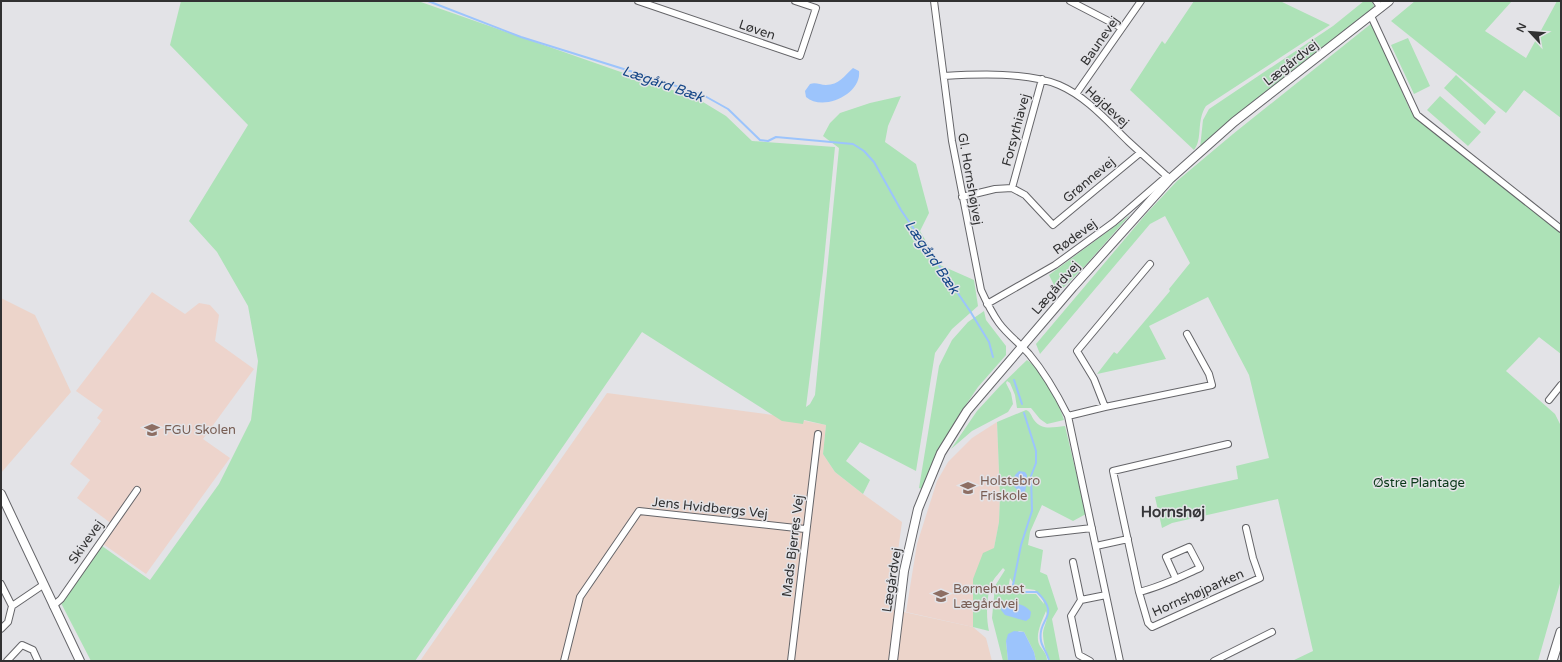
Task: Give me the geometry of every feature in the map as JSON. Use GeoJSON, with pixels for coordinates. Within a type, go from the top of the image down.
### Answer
{"type":"FeatureCollection","features":[{"type":"Feature","properties":{"kind":"main road"},"geometry":{"type":"LineString","coordinates":[[1552,661],[1561,632]]}},
{"type":"Feature","properties":{"kind":"street","name":"Løven"},"geometry":{"type":"LineString","coordinates":[[638,1],[800,56],[816,8],[795,1]]}},
{"type":"Feature","properties":{"kind":"street","name":"Gl. Hornshøjvej"},"geometry":{"type":"LineString","coordinates":[[934,1],[952,141],[978,274],[987,304],[999,324],[1022,347]]}},
{"type":"Feature","properties":{"kind":"street"},"geometry":{"type":"LineString","coordinates":[[1070,1],[1122,28]]}},
{"type":"Feature","properties":{"kind":"street","name":"Baunevej"},"geometry":{"type":"LineString","coordinates":[[1076,94],[1141,1]]}},
{"type":"Feature","properties":{"kind":"street","name":"Lægårdvej"},"geometry":{"type":"LineString","coordinates":[[893,661],[904,570],[918,509],[927,484],[941,454],[967,411],[1072,287],[1169,177],[1234,122],[1370,16],[1379,4],[1389,1]]}},
{"type":"Feature","properties":{"kind":"street"},"geometry":{"type":"LineString","coordinates":[[1370,16],[1417,115],[1561,229]]}},
{"type":"Feature","properties":{"kind":"street","name":"Højdevej"},"geometry":{"type":"LineString","coordinates":[[944,76],[1019,75],[1042,79],[1059,85],[1076,94],[1088,103],[1140,153],[1169,177]]}},
{"type":"Feature","properties":{"kind":"street","name":"Forsythiavej"},"geometry":{"type":"LineString","coordinates":[[1012,188],[1042,79]]}},
{"type":"Feature","properties":{"kind":"street","name":"Grønnevej"},"geometry":{"type":"LineString","coordinates":[[1012,188],[1025,195],[1053,225],[1140,153]]}},
{"type":"Feature","properties":{"kind":"street","name":"Rødevej"},"geometry":{"type":"LineString","coordinates":[[987,304],[1055,265],[1114,222],[1169,177]]}},
{"type":"Feature","properties":{"kind":"street"},"geometry":{"type":"LineString","coordinates":[[962,197],[995,189],[1012,188]]}},
{"type":"Feature","properties":{"kind":"street"},"geometry":{"type":"LineString","coordinates":[[1105,407],[1094,379],[1077,351],[1150,264]]}},
{"type":"Feature","properties":{"kind":"street"},"geometry":{"type":"LineString","coordinates":[[1068,416],[1212,385],[1209,374],[1187,334]]}},
{"type":"Feature","properties":{"kind":"street"},"geometry":{"type":"LineString","coordinates":[[1022,347],[1044,372],[1056,391],[1068,416],[1120,661]]}},
{"type":"Feature","properties":{"kind":"street"},"geometry":{"type":"LineString","coordinates":[[1549,400],[1561,385]]}},
{"type":"Feature","properties":{"kind":"street","name":"Mads Bjerres Vej"},"geometry":{"type":"LineString","coordinates":[[791,661],[805,530],[818,434]]}},
{"type":"Feature","properties":{"kind":"street","name":"Hornshøjparken"},"geometry":{"type":"LineString","coordinates":[[1228,444],[1113,471],[1140,592],[1148,623],[1152,627],[1260,578],[1253,558],[1246,528]]}},
{"type":"Feature","properties":{"kind":"street","name":"Skivevej"},"geometry":{"type":"LineString","coordinates":[[53,606],[61,599],[137,490]]}},
{"type":"Feature","properties":{"kind":"street"},"geometry":{"type":"LineString","coordinates":[[1,494],[80,661]]}},
{"type":"Feature","properties":{"kind":"street","name":"Jens Hvidbergs Vej"},"geometry":{"type":"LineString","coordinates":[[564,661],[580,597],[639,511],[805,530]]}},
{"type":"Feature","properties":{"kind":"street"},"geometry":{"type":"LineString","coordinates":[[1040,534],[1092,528]]}},
{"type":"Feature","properties":{"kind":"street"},"geometry":{"type":"LineString","coordinates":[[1096,546],[1128,539]]}},
{"type":"Feature","properties":{"kind":"street","name":"Hornshøjparken"},"geometry":{"type":"LineString","coordinates":[[1140,592],[1158,588],[1200,568],[1189,547],[1166,557],[1176,579]]}},
{"type":"Feature","properties":{"kind":"street"},"geometry":{"type":"LineString","coordinates":[[1073,562],[1081,600],[1072,616],[1080,654],[1090,661]]}},
{"type":"Feature","properties":{"kind":"street"},"geometry":{"type":"LineString","coordinates":[[1,584],[12,606],[8,622],[1,629]]}},
{"type":"Feature","properties":{"kind":"street"},"geometry":{"type":"LineString","coordinates":[[12,606],[43,585]]}},
{"type":"Feature","properties":{"kind":"street"},"geometry":{"type":"LineString","coordinates":[[1081,600],[1106,595]]}},
{"type":"Feature","properties":{"kind":"street"},"geometry":{"type":"LineString","coordinates":[[1214,661],[1272,632]]}},
{"type":"Feature","properties":{"kind":"street"},"geometry":{"type":"LineString","coordinates":[[7,661],[22,645],[33,650],[38,661]]}},
{"type":"Feature","properties":{"kind":"shaded area","name":"FGU Skolen"},"geometry":{"type":"Polygon","coordinates":[[[152,292],[185,314],[199,303],[210,305],[219,315],[215,341],[254,369],[203,439],[230,458],[146,574],[103,544],[116,527],[77,498],[90,480],[70,464],[101,421],[97,418],[103,410],[76,391],[152,292]]]}},
{"type":"Feature","properties":{"kind":"shaded area"},"geometry":{"type":"Polygon","coordinates":[[[1,298],[35,315],[71,392],[1,473],[1,298]]]}},
{"type":"Feature","properties":{"kind":"shaded area"},"geometry":{"type":"Polygon","coordinates":[[[607,393],[780,416],[826,425],[823,454],[835,472],[902,522],[890,609],[973,627],[986,638],[992,661],[420,661],[607,393]]]}},
{"type":"Feature","properties":{"kind":"shaded area"},"geometry":{"type":"Polygon","coordinates":[[[997,422],[1000,496],[999,522],[994,548],[973,579],[973,627],[906,612],[917,544],[937,481],[948,462],[972,438],[997,422]]]}},
{"type":"Feature","properties":{"kind":"green space"},"geometry":{"type":"Polygon","coordinates":[[[181,1],[418,1],[698,99],[726,116],[752,141],[835,147],[823,271],[806,407],[810,404],[815,395],[839,148],[823,136],[830,123],[840,113],[870,103],[901,96],[888,126],[885,142],[916,164],[929,213],[920,231],[940,265],[974,280],[978,306],[952,329],[935,353],[916,471],[860,442],[846,461],[870,480],[863,494],[835,472],[823,454],[826,425],[804,420],[803,424],[782,421],[642,332],[415,661],[91,661],[61,603],[102,546],[150,580],[219,484],[251,420],[258,361],[248,306],[217,252],[189,221],[248,125],[170,45],[181,1]]]}},
{"type":"Feature","properties":{"kind":"green space"},"geometry":{"type":"Polygon","coordinates":[[[1194,1],[1280,1],[1330,25],[1206,106],[1201,118],[1197,146],[1194,150],[1130,90],[1162,41],[1165,44],[1194,1]]]}},
{"type":"Feature","properties":{"kind":"green space"},"geometry":{"type":"Polygon","coordinates":[[[1364,1],[1372,1],[1374,6],[1371,11],[1200,148],[1203,120],[1209,109],[1333,26],[1364,1]]]}},
{"type":"Feature","properties":{"kind":"green space"},"geometry":{"type":"Polygon","coordinates":[[[1415,1],[1512,1],[1485,31],[1526,58],[1557,1],[1561,1],[1561,118],[1524,90],[1506,113],[1391,21],[1415,1]]]}},
{"type":"Feature","properties":{"kind":"green space","name":"Østre Plantage"},"geometry":{"type":"Polygon","coordinates":[[[1372,23],[1410,110],[1561,232],[1561,354],[1539,337],[1506,371],[1555,414],[1561,426],[1561,580],[1538,661],[1292,661],[1313,651],[1278,499],[1172,523],[1162,528],[1155,497],[1238,479],[1236,466],[1269,458],[1249,375],[1208,297],[1149,326],[1166,359],[1097,374],[1114,352],[1117,354],[1170,291],[1169,289],[1190,263],[1165,216],[1150,224],[1040,354],[1036,344],[1146,214],[1177,181],[1233,134],[1372,23]]]}},
{"type":"Feature","properties":{"kind":"green space"},"geometry":{"type":"Polygon","coordinates":[[[1408,38],[1430,86],[1414,94],[1391,45],[1408,38]]]}},
{"type":"Feature","properties":{"kind":"green space"},"geometry":{"type":"Polygon","coordinates":[[[1456,75],[1496,112],[1485,125],[1444,88],[1456,75]]]}},
{"type":"Feature","properties":{"kind":"green space"},"geometry":{"type":"Polygon","coordinates":[[[1440,96],[1481,132],[1468,146],[1427,110],[1440,96]]]}},
{"type":"Feature","properties":{"kind":"green space"},"geometry":{"type":"Polygon","coordinates":[[[1130,215],[1084,267],[1058,293],[1049,275],[1130,215]]]}},
{"type":"Feature","properties":{"kind":"green space"},"geometry":{"type":"Polygon","coordinates":[[[984,311],[986,320],[1006,346],[1006,355],[978,387],[959,415],[937,452],[922,489],[919,488],[939,366],[952,340],[968,322],[984,311]]]}},
{"type":"Feature","properties":{"kind":"green space"},"geometry":{"type":"Polygon","coordinates":[[[1027,360],[1039,371],[1050,387],[1064,420],[1047,424],[1040,419],[1031,408],[1017,408],[1015,395],[1010,383],[1007,381],[1006,383],[1011,393],[1013,404],[1008,412],[972,431],[951,449],[977,411],[1027,360]]]}},
{"type":"Feature","properties":{"kind":"green space"},"geometry":{"type":"Polygon","coordinates":[[[1026,410],[1041,426],[1048,428],[1065,426],[1086,514],[1073,521],[1042,505],[1030,532],[1028,545],[1043,550],[1040,572],[1047,575],[1058,609],[1052,619],[1060,661],[1049,661],[1046,651],[1043,633],[1047,620],[1046,611],[1039,628],[1038,642],[1046,655],[1047,661],[1036,661],[1034,652],[1024,632],[1019,631],[1006,641],[1008,661],[1003,661],[992,618],[995,586],[1005,570],[1003,568],[993,581],[990,588],[987,614],[989,631],[973,627],[973,579],[983,553],[994,548],[999,522],[1000,496],[997,422],[1026,410]],[[1010,578],[1009,584],[1015,590],[1018,592],[1036,594],[1044,604],[1043,600],[1035,590],[1016,587],[1010,578]]]}},
{"type":"Feature","properties":{"kind":"water"},"geometry":{"type":"Polygon","coordinates":[[[853,68],[859,71],[858,79],[854,87],[840,98],[822,102],[813,101],[806,97],[805,91],[810,84],[831,85],[841,80],[853,68]]]}},
{"type":"Feature","properties":{"kind":"water"},"geometry":{"type":"Polygon","coordinates":[[[1019,471],[1025,472],[1027,475],[1025,492],[1022,493],[1019,492],[1013,485],[1015,475],[1019,471]]]}},
{"type":"Feature","properties":{"kind":"water"},"geometry":{"type":"Polygon","coordinates":[[[1008,602],[1026,607],[1031,612],[1030,618],[1026,621],[1005,615],[1001,610],[1002,604],[1008,602]]]}},
{"type":"Feature","properties":{"kind":"water"},"geometry":{"type":"Polygon","coordinates":[[[1014,631],[1024,632],[1034,652],[1036,661],[1008,661],[1006,641],[1008,634],[1014,631]]]}},
{"type":"Feature","properties":{"kind":"waterway","name":"Lægård Bæk"},"geometry":{"type":"LineString","coordinates":[[428,1],[521,37],[703,95],[728,109],[760,140],[768,141],[776,137],[853,144],[864,151],[874,162],[901,210],[970,311],[989,342],[993,357]]}},
{"type":"Feature","properties":{"kind":"waterway","name":"Lægård Bæk"},"geometry":{"type":"LineString","coordinates":[[1014,380],[1022,404]]}},
{"type":"Feature","properties":{"kind":"waterway","name":"Lægård Bæk"},"geometry":{"type":"LineString","coordinates":[[1024,413],[1036,451],[1036,463],[1031,476],[1032,511],[1021,545],[1013,585],[1015,589],[1022,592],[1037,592],[1048,607],[1047,617],[1042,627],[1041,641],[1049,661]]}},
{"type":"Feature","properties":{"kind":"place","name":"FGU Skolen"},"geometry":{"type":"Point","coordinates":[152,430]}},
{"type":"Feature","properties":{"kind":"place","name":"Holstebro Friskole"},"geometry":{"type":"Point","coordinates":[968,488]}},
{"type":"Feature","properties":{"kind":"place","name":"Børnehuset Lægårdvej"},"geometry":{"type":"Point","coordinates":[941,596]}},
{"type":"Feature","properties":{"kind":"district","name":"Hornshøj"},"geometry":{"type":"Point","coordinates":[1173,512]}}]}
